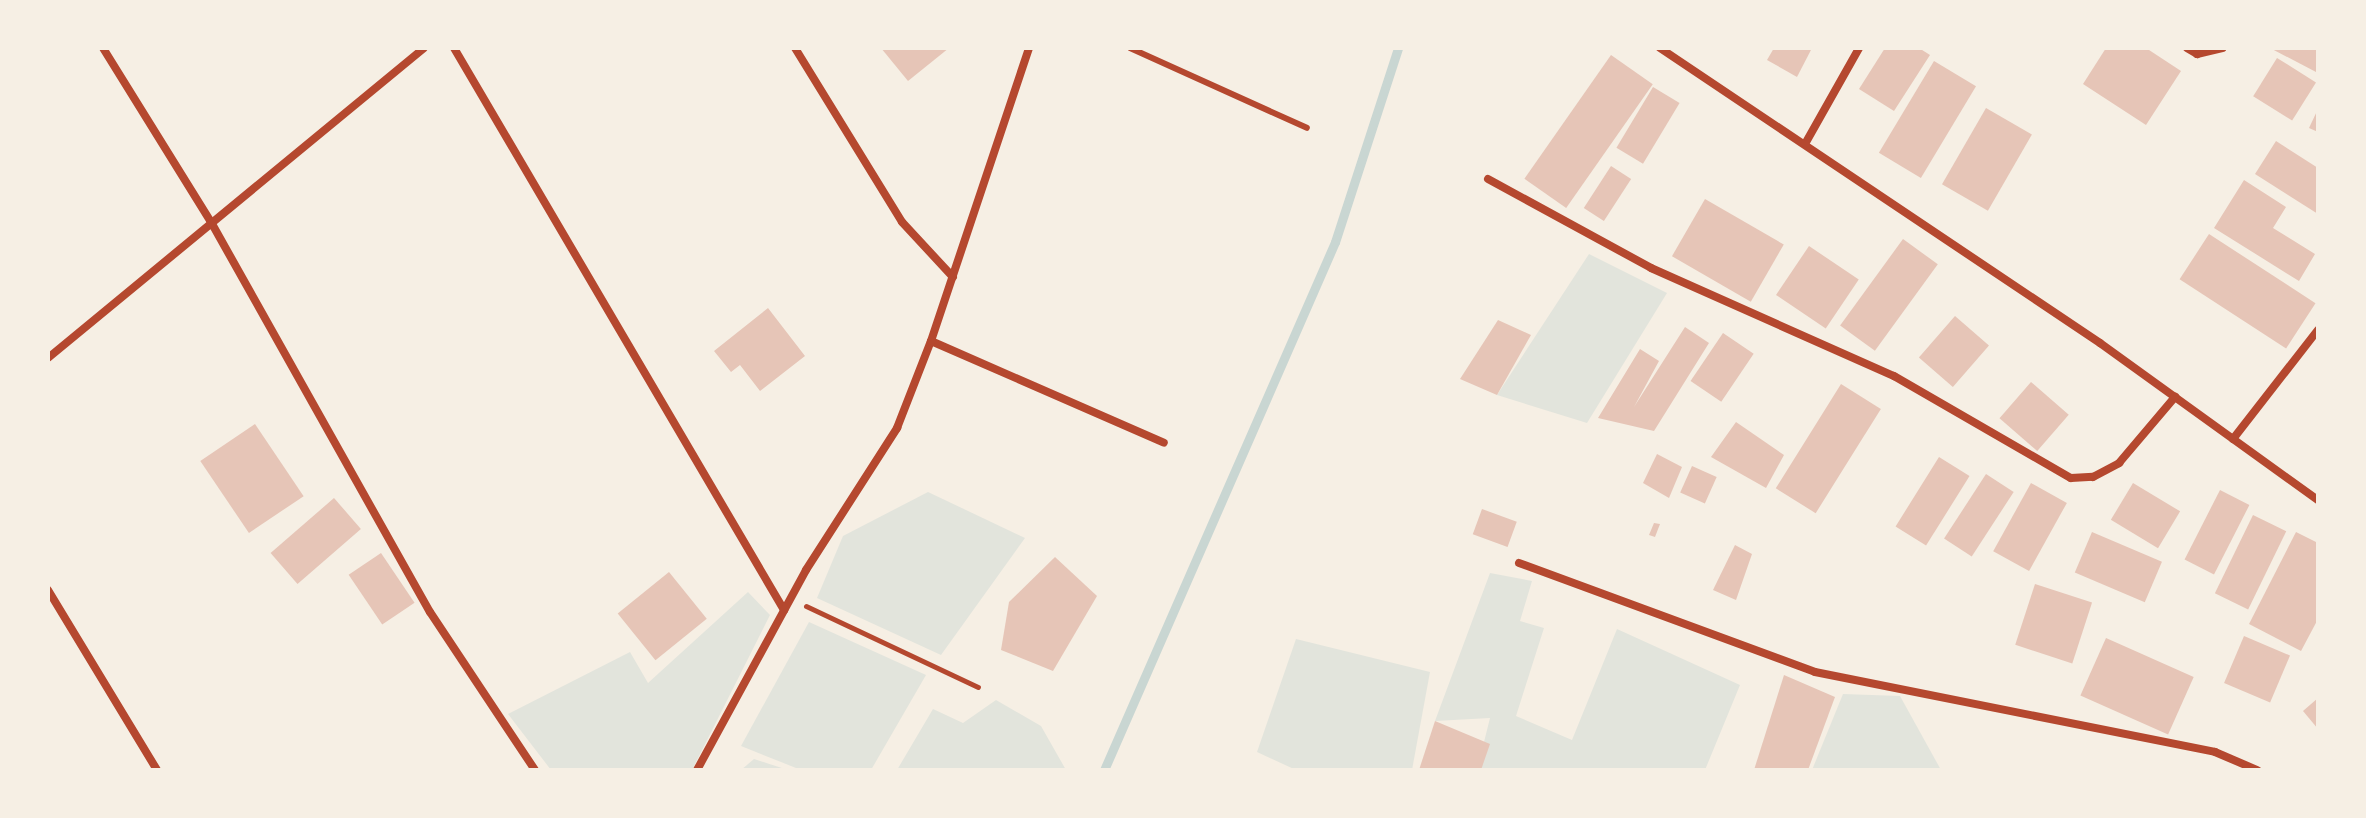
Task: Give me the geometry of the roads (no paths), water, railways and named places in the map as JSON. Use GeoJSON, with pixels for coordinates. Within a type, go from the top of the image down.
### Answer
{"type":"FeatureCollection","features":[{"type":"Feature","properties":{"kind":"street"},"geometry":{"type":"LineString","coordinates":[[103,48],[211,222],[430,612],[535,770]]}},
{"type":"Feature","properties":{"kind":"street"},"geometry":{"type":"LineString","coordinates":[[48,358],[424,48]]}},
{"type":"Feature","properties":{"kind":"street"},"geometry":{"type":"LineString","coordinates":[[454,48],[784,610]]}},
{"type":"Feature","properties":{"kind":"street"},"geometry":{"type":"LineString","coordinates":[[795,48],[902,222],[953,277]]}},
{"type":"Feature","properties":{"kind":"street"},"geometry":{"type":"LineString","coordinates":[[697,770],[784,610],[897,428],[931,341],[1029,48]]}},
{"type":"Feature","properties":{"kind":"street"},"geometry":{"type":"LineString","coordinates":[[1660,48],[2175,397],[2318,500]]}},
{"type":"Feature","properties":{"kind":"street"},"geometry":{"type":"LineString","coordinates":[[1805,144],[1859,48]]}},
{"type":"Feature","properties":{"kind":"street"},"geometry":{"type":"LineString","coordinates":[[2187,48],[2197,54],[2222,48]]}},
{"type":"Feature","properties":{"kind":"street"},"geometry":{"type":"LineString","coordinates":[[1488,179],[1651,268],[1894,376],[2071,478],[2093,477],[2119,463],[2175,397]]}},
{"type":"Feature","properties":{"kind":"street"},"geometry":{"type":"LineString","coordinates":[[2233,439],[2318,330]]}},
{"type":"Feature","properties":{"kind":"street"},"geometry":{"type":"LineString","coordinates":[[931,341],[1164,443]]}},
{"type":"Feature","properties":{"kind":"street"},"geometry":{"type":"LineString","coordinates":[[1519,563],[1815,672],[2215,752],[2257,770]]}},
{"type":"Feature","properties":{"kind":"street"},"geometry":{"type":"LineString","coordinates":[[48,590],[157,770]]}},
{"type":"Feature","properties":{"kind":"lane"},"geometry":{"type":"LineString","coordinates":[[1130,48],[1307,128]]}},
{"type":"Feature","properties":{"kind":"waterway"},"geometry":{"type":"LineString","coordinates":[[1104,770],[1335,242],[1398,48]]}}]}
